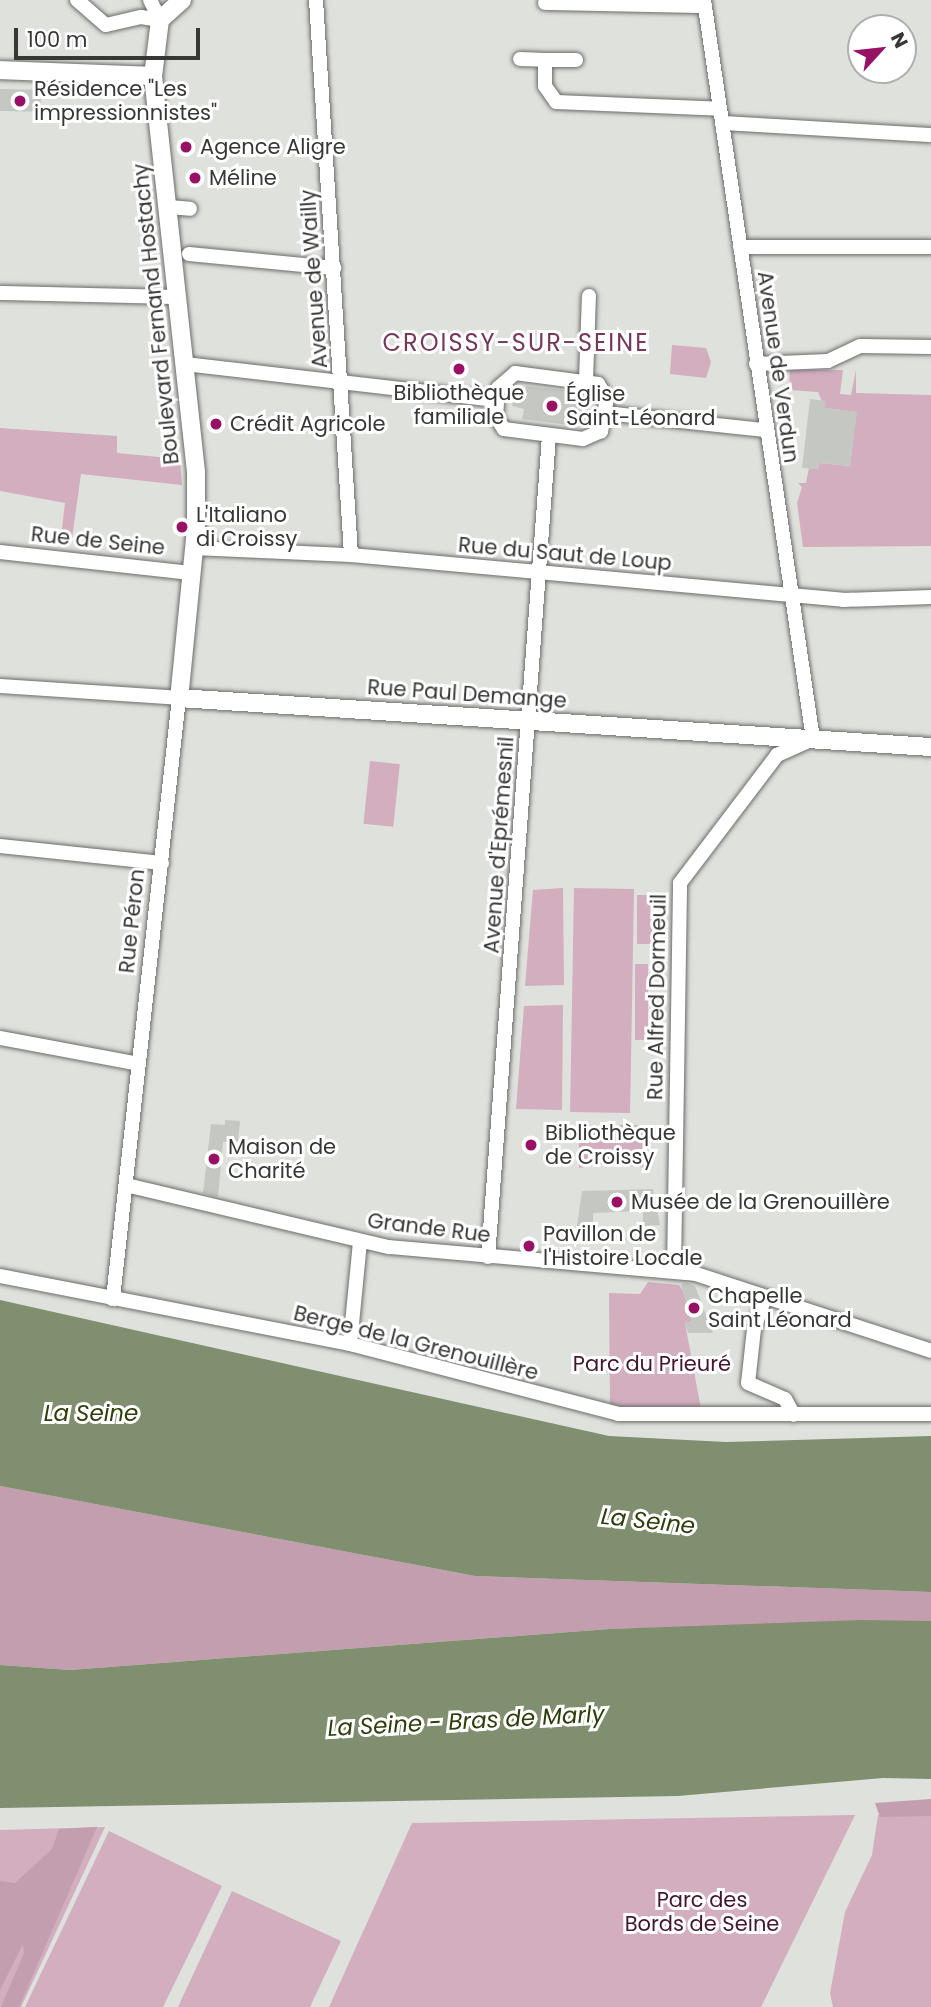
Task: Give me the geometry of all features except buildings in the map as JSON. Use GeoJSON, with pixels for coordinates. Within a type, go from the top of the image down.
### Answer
{"type":"FeatureCollection","features":[{"type":"Feature","properties":{"kind":"main road"},"geometry":{"type":"LineString","coordinates":[[160,20],[182,0]]}},
{"type":"Feature","properties":{"kind":"main road","name":"Boulevard Fernand Hostachy"},"geometry":{"type":"LineString","coordinates":[[160,20],[153,76],[196,472],[194,548]]}},
{"type":"Feature","properties":{"kind":"main road"},"geometry":{"type":"LineString","coordinates":[[0,69],[153,76]]}},
{"type":"Feature","properties":{"kind":"main road","name":"Rue Péron"},"geometry":{"type":"LineString","coordinates":[[179,698],[194,548]]}},
{"type":"Feature","properties":{"kind":"main road","name":"Rue Paul Demange"},"geometry":{"type":"LineString","coordinates":[[179,698],[931,747]]}},
{"type":"Feature","properties":{"kind":"street"},"geometry":{"type":"LineString","coordinates":[[77,0],[106,25],[117,25],[141,17],[160,20]]}},
{"type":"Feature","properties":{"kind":"street"},"geometry":{"type":"LineString","coordinates":[[150,0],[160,20]]}},
{"type":"Feature","properties":{"kind":"street","name":"Avenue de Wailly"},"geometry":{"type":"LineString","coordinates":[[316,0],[351,555]]}},
{"type":"Feature","properties":{"kind":"street"},"geometry":{"type":"LineString","coordinates":[[545,3],[704,3]]}},
{"type":"Feature","properties":{"kind":"street","name":"Avenue de Verdun"},"geometry":{"type":"LineString","coordinates":[[704,3],[765,430],[794,596],[813,739]]}},
{"type":"Feature","properties":{"kind":"street"},"geometry":{"type":"LineString","coordinates":[[520,59],[576,60]]}},
{"type":"Feature","properties":{"kind":"street"},"geometry":{"type":"LineString","coordinates":[[545,60],[545,86],[556,102],[931,135]]}},
{"type":"Feature","properties":{"kind":"street"},"geometry":{"type":"LineString","coordinates":[[169,207],[190,209]]}},
{"type":"Feature","properties":{"kind":"street"},"geometry":{"type":"LineString","coordinates":[[740,247],[931,247]]}},
{"type":"Feature","properties":{"kind":"street"},"geometry":{"type":"LineString","coordinates":[[189,254],[334,268]]}},
{"type":"Feature","properties":{"kind":"street"},"geometry":{"type":"LineString","coordinates":[[586,380],[587,292]]}},
{"type":"Feature","properties":{"kind":"street"},"geometry":{"type":"LineString","coordinates":[[0,293],[178,297]]}},
{"type":"Feature","properties":{"kind":"street"},"geometry":{"type":"LineString","coordinates":[[756,364],[828,361],[860,346],[931,347]]}},
{"type":"Feature","properties":{"kind":"street"},"geometry":{"type":"LineString","coordinates":[[185,364],[342,380],[496,400]]}},
{"type":"Feature","properties":{"kind":"street"},"geometry":{"type":"LineString","coordinates":[[513,373],[586,380],[605,391],[606,413],[601,430],[592,438],[549,436],[504,429],[496,417],[500,382],[513,373]]}},
{"type":"Feature","properties":{"kind":"street"},"geometry":{"type":"LineString","coordinates":[[606,413],[765,430]]}},
{"type":"Feature","properties":{"kind":"street","name":"Avenue d'Eprémesnil"},"geometry":{"type":"LineString","coordinates":[[488,1257],[549,436]]}},
{"type":"Feature","properties":{"kind":"street","name":"Rue du Saut de Loup"},"geometry":{"type":"LineString","coordinates":[[194,548],[351,555],[794,596],[931,597]]}},
{"type":"Feature","properties":{"kind":"street","name":"Rue de Seine"},"geometry":{"type":"LineString","coordinates":[[0,552],[191,573]]}},
{"type":"Feature","properties":{"kind":"street","name":"Rue Paul Demange"},"geometry":{"type":"LineString","coordinates":[[0,686],[179,698]]}},
{"type":"Feature","properties":{"kind":"street","name":"Rue Péron"},"geometry":{"type":"LineString","coordinates":[[113,1299],[179,698]]}},
{"type":"Feature","properties":{"kind":"street","name":"Rue Alfred Dormeuil"},"geometry":{"type":"LineString","coordinates":[[674,1270],[680,883],[777,755],[813,739]]}},
{"type":"Feature","properties":{"kind":"street"},"geometry":{"type":"LineString","coordinates":[[0,846],[162,863]]}},
{"type":"Feature","properties":{"kind":"street"},"geometry":{"type":"LineString","coordinates":[[0,1038],[139,1064]]}},
{"type":"Feature","properties":{"kind":"street","name":"Grande Rue"},"geometry":{"type":"LineString","coordinates":[[126,1185],[360,1242],[488,1257],[674,1270],[931,1351]]}},
{"type":"Feature","properties":{"kind":"street"},"geometry":{"type":"LineString","coordinates":[[350,1345],[360,1242]]}},
{"type":"Feature","properties":{"kind":"street","name":"Berge de la Grenouillère"},"geometry":{"type":"LineString","coordinates":[[0,1276],[350,1345],[618,1414],[931,1414]]}},
{"type":"Feature","properties":{"kind":"street"},"geometry":{"type":"LineString","coordinates":[[765,1297],[754,1329],[748,1383],[786,1398],[794,1415]]}},
{"type":"Feature","properties":{"kind":"green space"},"geometry":{"type":"Polygon","coordinates":[[[672,345],[706,348],[711,362],[706,378],[670,374],[672,345]]]}},
{"type":"Feature","properties":{"kind":"green space"},"geometry":{"type":"Polygon","coordinates":[[[790,370],[843,370],[840,394],[851,395],[856,370],[856,393],[931,395],[931,546],[803,547],[797,503],[802,487],[798,483],[806,483],[809,468],[818,469],[819,463],[850,466],[856,412],[825,408],[818,392],[789,390],[790,370]]]}},
{"type":"Feature","properties":{"kind":"green space"},"geometry":{"type":"Polygon","coordinates":[[[0,428],[117,436],[117,453],[180,459],[182,485],[81,474],[72,538],[61,537],[65,503],[0,491],[0,428]]]}},
{"type":"Feature","properties":{"kind":"green space"},"geometry":{"type":"Polygon","coordinates":[[[370,761],[400,764],[393,827],[363,824],[370,761]]]}},
{"type":"Feature","properties":{"kind":"green space"},"geometry":{"type":"Polygon","coordinates":[[[563,888],[564,985],[525,986],[533,890],[563,888]]]}},
{"type":"Feature","properties":{"kind":"green space"},"geometry":{"type":"Polygon","coordinates":[[[574,888],[634,889],[630,1113],[570,1112],[574,888]]]}},
{"type":"Feature","properties":{"kind":"green space"},"geometry":{"type":"Polygon","coordinates":[[[637,895],[652,895],[652,944],[637,944],[637,895]]]}},
{"type":"Feature","properties":{"kind":"green space"},"geometry":{"type":"Polygon","coordinates":[[[635,964],[648,964],[648,1040],[635,1040],[635,964]]]}},
{"type":"Feature","properties":{"kind":"green space"},"geometry":{"type":"Polygon","coordinates":[[[563,1005],[562,1110],[516,1109],[524,1006],[563,1005]]]}},
{"type":"Feature","properties":{"kind":"green space"},"geometry":{"type":"Polygon","coordinates":[[[579,1125],[648,1125],[647,1168],[608,1163],[579,1168],[579,1125]]]}},
{"type":"Feature","properties":{"kind":"green space","name":"Parc du Prieuré"},"geometry":{"type":"Polygon","coordinates":[[[648,1282],[679,1285],[683,1291],[692,1321],[685,1323],[701,1409],[610,1407],[609,1293],[640,1294],[648,1282]]]}},
{"type":"Feature","properties":{"kind":"green space"},"geometry":{"type":"Polygon","coordinates":[[[931,1813],[931,2007],[833,2007],[830,1993],[845,1912],[872,1855],[878,1815],[931,1813]]]}},
{"type":"Feature","properties":{"kind":"green space","name":"Parc des Bords de Seine"},"geometry":{"type":"Polygon","coordinates":[[[855,1815],[761,2007],[329,2007],[412,1823],[855,1815]]]}},
{"type":"Feature","properties":{"kind":"green space"},"geometry":{"type":"Polygon","coordinates":[[[105,1827],[21,2007],[0,2007],[0,1830],[105,1827]]]}},
{"type":"Feature","properties":{"kind":"green space"},"geometry":{"type":"Polygon","coordinates":[[[109,1831],[222,1886],[163,2007],[25,2007],[109,1831]]]}},
{"type":"Feature","properties":{"kind":"green space"},"geometry":{"type":"Polygon","coordinates":[[[232,1891],[341,1941],[310,2007],[178,2007],[232,1891]]]}},
{"type":"Feature","properties":{"kind":"shaded area"},"geometry":{"type":"Polygon","coordinates":[[[0,1486],[475,1576],[931,1592],[931,1621],[609,1629],[70,1670],[0,1665],[0,1486]]]}},
{"type":"Feature","properties":{"kind":"shaded area"},"geometry":{"type":"Polygon","coordinates":[[[931,1799],[931,1816],[880,1817],[875,1803],[931,1799]]]}},
{"type":"Feature","properties":{"kind":"shaded area"},"geometry":{"type":"Polygon","coordinates":[[[97,1827],[19,2007],[1,2007],[24,1953],[23,1944],[0,1990],[0,1881],[15,1883],[52,1849],[59,1829],[97,1827]]]}},
{"type":"Feature","properties":{"kind":"water","name":"La Seine"},"geometry":{"type":"Polygon","coordinates":[[[0,1300],[609,1436],[726,1442],[931,1436],[931,1592],[475,1576],[0,1486],[0,1300]]]}},
{"type":"Feature","properties":{"kind":"water","name":"La Seine - Bras de Marly"},"geometry":{"type":"Polygon","coordinates":[[[861,1620],[931,1621],[931,1779],[883,1778],[678,1796],[0,1808],[0,1665],[70,1670],[609,1629],[861,1620]]]}},
{"type":"Feature","properties":{"kind":"place","name":"Résidence \"Les impressionnistes\""},"geometry":{"type":"Point","coordinates":[20,101]}},
{"type":"Feature","properties":{"kind":"place","name":"Agence Aligre"},"geometry":{"type":"Point","coordinates":[186,147]}},
{"type":"Feature","properties":{"kind":"place","name":"Méline"},"geometry":{"type":"Point","coordinates":[195,178]}},
{"type":"Feature","properties":{"kind":"place","name":"Bibliothèque familiale"},"geometry":{"type":"Point","coordinates":[459,369]}},
{"type":"Feature","properties":{"kind":"place","name":"Église Saint-Léonard"},"geometry":{"type":"Point","coordinates":[552,406]}},
{"type":"Feature","properties":{"kind":"place","name":"Crédit Agricole"},"geometry":{"type":"Point","coordinates":[216,424]}},
{"type":"Feature","properties":{"kind":"place","name":"L'Italiano di Croissy"},"geometry":{"type":"Point","coordinates":[182,527]}},
{"type":"Feature","properties":{"kind":"place","name":"Bibliothèque de Croissy"},"geometry":{"type":"Point","coordinates":[531,1145]}},
{"type":"Feature","properties":{"kind":"place","name":"Maison de Charité"},"geometry":{"type":"Point","coordinates":[214,1159]}},
{"type":"Feature","properties":{"kind":"place","name":"Musée de la Grenouillère"},"geometry":{"type":"Point","coordinates":[617,1202]}},
{"type":"Feature","properties":{"kind":"place","name":"Pavillon de l'Histoire Locale"},"geometry":{"type":"Point","coordinates":[529,1246]}},
{"type":"Feature","properties":{"kind":"place","name":"Chapelle Saint Léonard"},"geometry":{"type":"Point","coordinates":[694,1308]}},
{"type":"Feature","properties":{"kind":"district","name":"CROISSY-SUR-SEINE"},"geometry":{"type":"Point","coordinates":[516,343]}}]}
